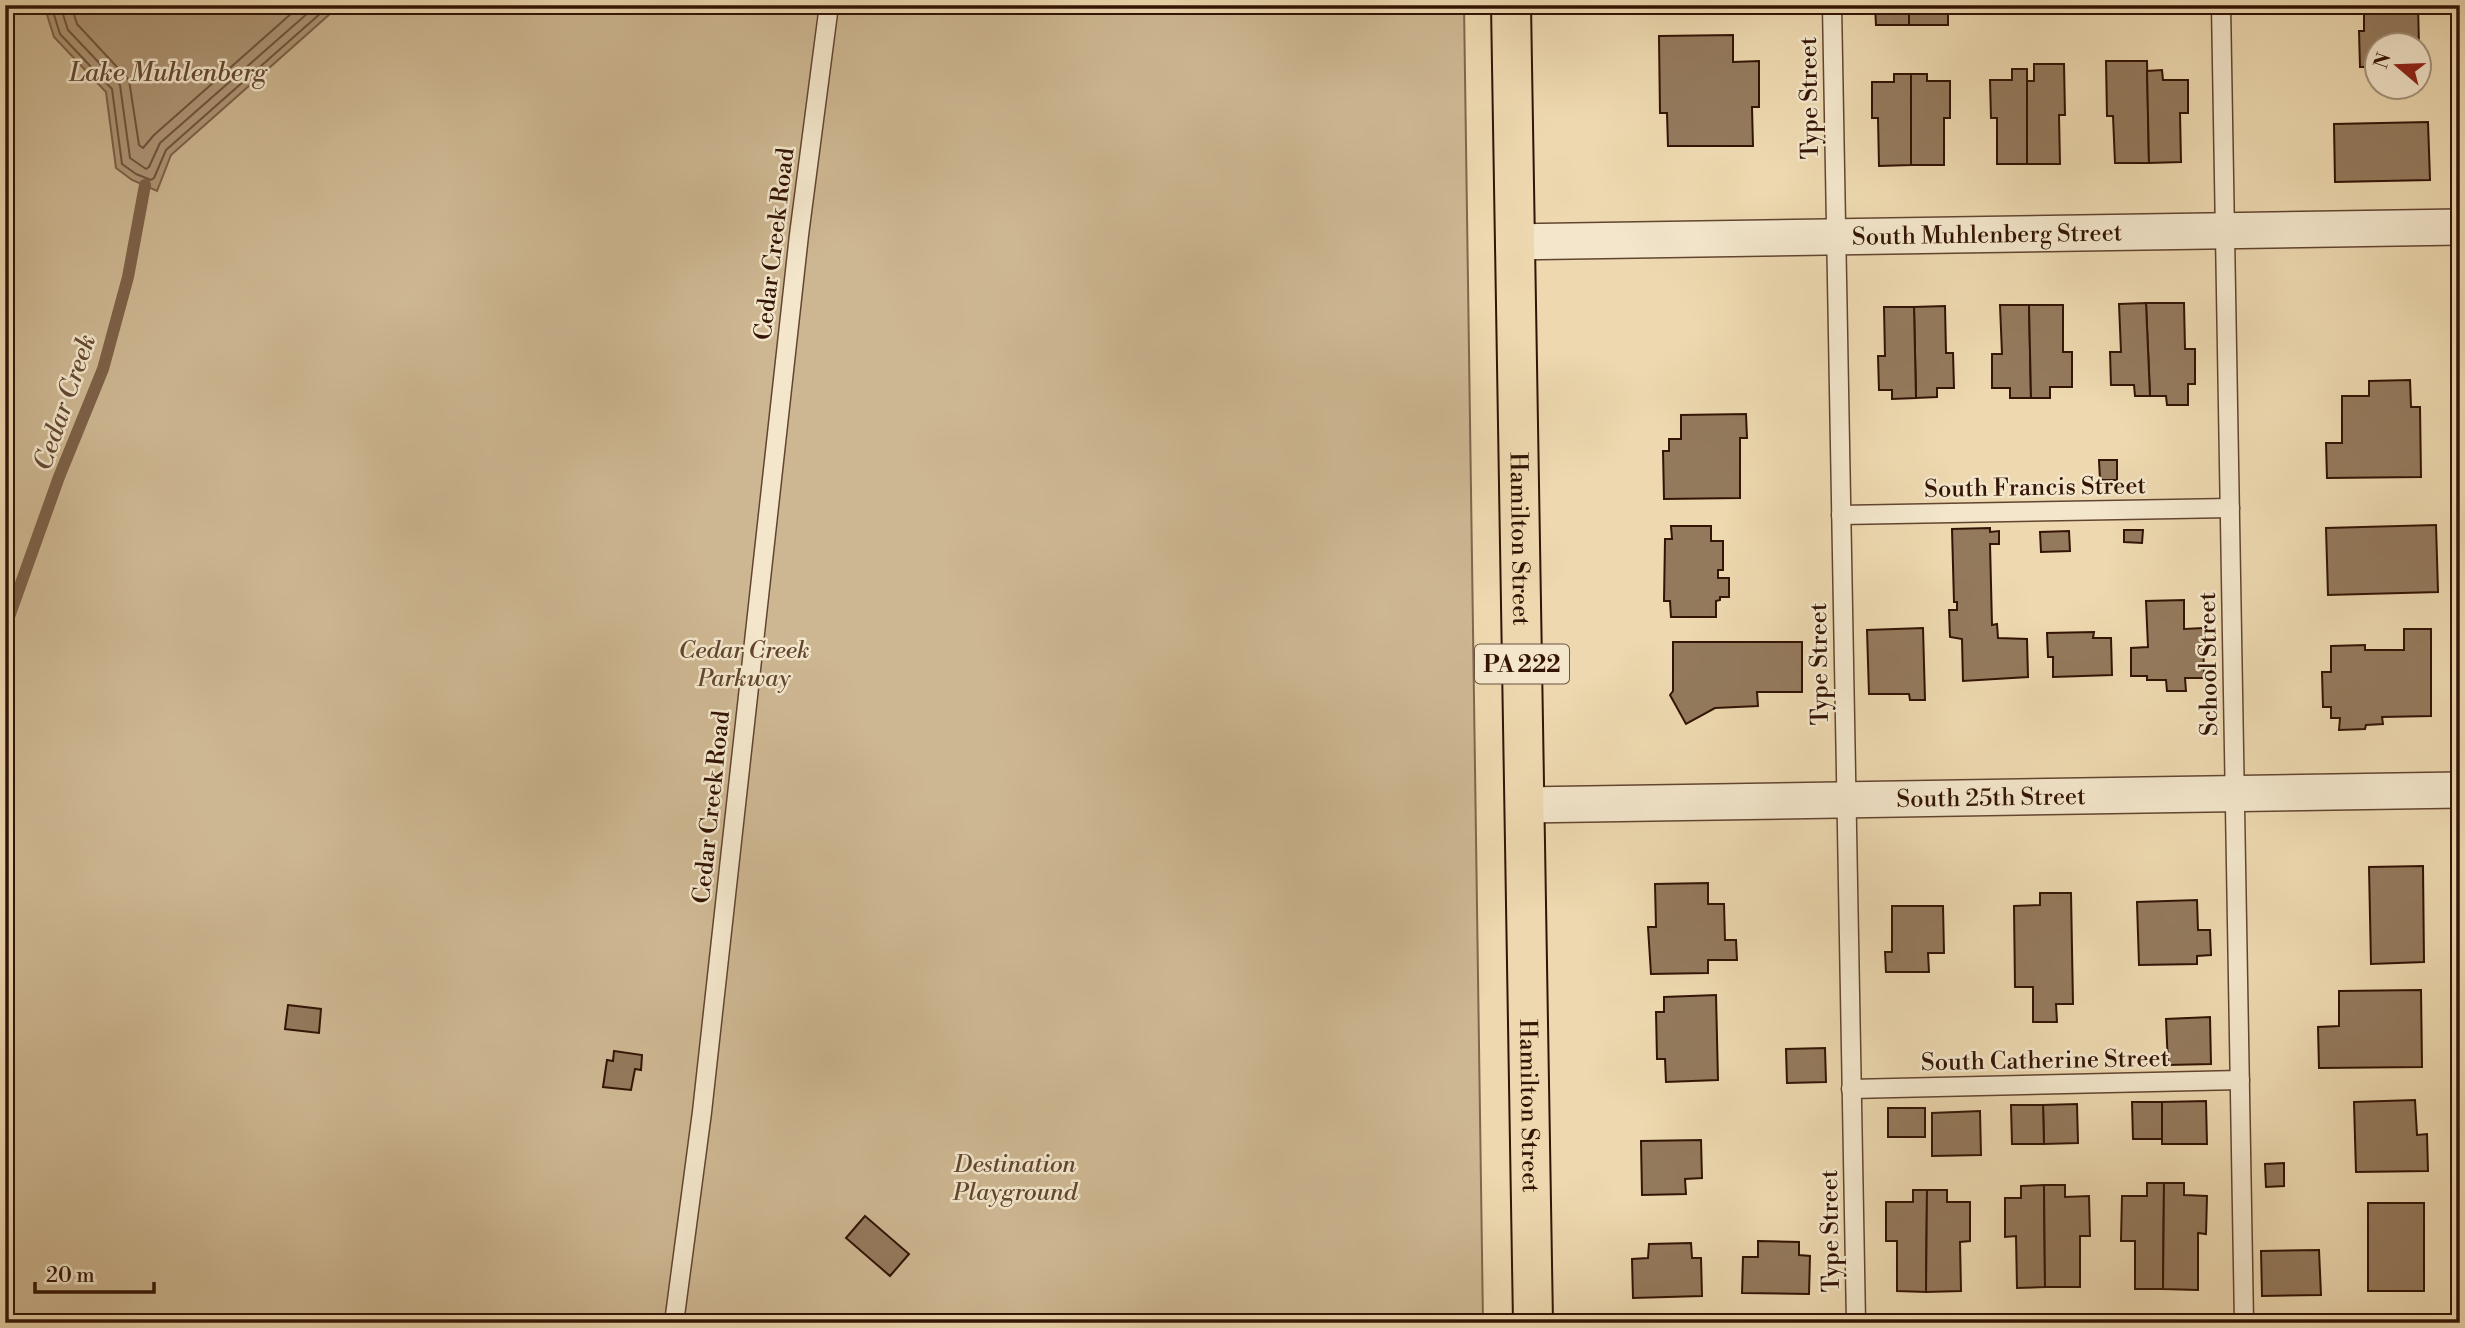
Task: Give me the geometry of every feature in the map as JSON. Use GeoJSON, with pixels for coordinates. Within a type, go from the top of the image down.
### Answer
{"type":"FeatureCollection","features":[{"type":"Feature","properties":{"kind":"main road","name":"Hamilton Street"},"geometry":{"type":"LineString","coordinates":[[1511,5],[1532,1323]]}},
{"type":"Feature","properties":{"kind":"street","name":"South Muhlenberg Street"},"geometry":{"type":"LineString","coordinates":[[1515,242],[2460,227]]}},
{"type":"Feature","properties":{"kind":"street","name":"South 25th Street"},"geometry":{"type":"LineString","coordinates":[[1524,805],[2460,790]]}},
{"type":"Feature","properties":{"kind":"lane","name":"Cedar Creek Road"},"geometry":{"type":"LineString","coordinates":[[674,1323],[702,1112],[799,236],[829,5]]}},
{"type":"Feature","properties":{"kind":"lane","name":"Type Street"},"geometry":{"type":"LineString","coordinates":[[1832,5],[1856,1323]]}},
{"type":"Feature","properties":{"kind":"lane","name":"School Street"},"geometry":{"type":"LineString","coordinates":[[2221,5],[2244,1323]]}},
{"type":"Feature","properties":{"kind":"lane","name":"South Francis Street"},"geometry":{"type":"LineString","coordinates":[[1841,516],[2230,509]]}},
{"type":"Feature","properties":{"kind":"lane","name":"South Catherine Street"},"geometry":{"type":"LineString","coordinates":[[1852,1089],[2240,1080]]}},
{"type":"Feature","properties":{"kind":"green space","name":"Cedar Creek Parkway"},"geometry":{"type":"Polygon","coordinates":[[[5,5],[1464,5],[1483,1323],[5,1323],[5,5]]]}},
{"type":"Feature","properties":{"kind":"water","name":"Lake Muhlenberg"},"geometry":{"type":"Polygon","coordinates":[[[44,5],[340,5],[171,155],[157,191],[132,180],[116,168],[106,92],[54,37],[44,5]]]}},
{"type":"Feature","properties":{"kind":"building"},"geometry":{"type":"Polygon","coordinates":[[[1875,5],[1909,5],[1909,25],[1876,25],[1875,5]]]}},
{"type":"Feature","properties":{"kind":"building"},"geometry":{"type":"Polygon","coordinates":[[[1909,5],[1948,5],[1948,25],[1909,25],[1909,5]]]}},
{"type":"Feature","properties":{"kind":"building"},"geometry":{"type":"Polygon","coordinates":[[[2096,5],[2115,5],[2115,10],[2096,11],[2096,5]]]}},
{"type":"Feature","properties":{"kind":"building"},"geometry":{"type":"Polygon","coordinates":[[[2364,5],[2418,5],[2419,32],[2364,32],[2364,67],[2360,67],[2359,31],[2364,31],[2364,5]]]}},
{"type":"Feature","properties":{"kind":"building"},"geometry":{"type":"Polygon","coordinates":[[[1733,35],[1733,62],[1759,61],[1759,107],[1752,107],[1753,146],[1668,146],[1667,113],[1660,113],[1659,36],[1733,35]]]}},
{"type":"Feature","properties":{"kind":"building"},"geometry":{"type":"Polygon","coordinates":[[[2106,61],[2147,61],[2149,163],[2115,163],[2113,116],[2107,116],[2106,61]]]}},
{"type":"Feature","properties":{"kind":"building"},"geometry":{"type":"Polygon","coordinates":[[[2034,64],[2064,64],[2065,115],[2059,115],[2060,164],[2027,164],[2027,81],[2034,81],[2034,64]]]}},
{"type":"Feature","properties":{"kind":"building"},"geometry":{"type":"Polygon","coordinates":[[[2012,69],[2027,69],[2027,164],[1997,164],[1997,118],[1991,118],[1990,80],[2012,80],[2012,69]]]}},
{"type":"Feature","properties":{"kind":"building"},"geometry":{"type":"Polygon","coordinates":[[[2162,70],[2163,80],[2188,80],[2188,113],[2180,113],[2181,162],[2149,163],[2147,71],[2162,70]]]}},
{"type":"Feature","properties":{"kind":"building"},"geometry":{"type":"Polygon","coordinates":[[[1894,74],[1911,74],[1911,165],[1879,166],[1878,118],[1872,118],[1872,82],[1894,82],[1894,74]]]}},
{"type":"Feature","properties":{"kind":"building"},"geometry":{"type":"Polygon","coordinates":[[[1911,74],[1927,74],[1927,81],[1950,81],[1950,118],[1944,118],[1944,165],[1911,165],[1911,74]]]}},
{"type":"Feature","properties":{"kind":"building"},"geometry":{"type":"Polygon","coordinates":[[[2428,122],[2430,180],[2335,182],[2334,124],[2428,122]]]}},
{"type":"Feature","properties":{"kind":"building"},"geometry":{"type":"Polygon","coordinates":[[[2146,303],[2184,303],[2185,349],[2195,349],[2195,384],[2188,384],[2188,405],[2167,405],[2166,396],[2150,396],[2146,303]]]}},
{"type":"Feature","properties":{"kind":"building"},"geometry":{"type":"Polygon","coordinates":[[[2146,303],[2150,396],[2135,396],[2134,385],[2111,385],[2110,352],[2121,352],[2119,304],[2146,303]]]}},
{"type":"Feature","properties":{"kind":"building"},"geometry":{"type":"Polygon","coordinates":[[[2000,305],[2029,305],[2031,398],[2010,398],[2010,388],[1992,388],[1992,354],[2002,354],[2000,305]]]}},
{"type":"Feature","properties":{"kind":"building"},"geometry":{"type":"Polygon","coordinates":[[[2029,305],[2063,305],[2063,352],[2072,352],[2072,387],[2050,387],[2050,398],[2031,398],[2029,305]]]}},
{"type":"Feature","properties":{"kind":"building"},"geometry":{"type":"Polygon","coordinates":[[[1945,306],[1946,353],[1953,353],[1954,388],[1937,388],[1937,397],[1916,398],[1914,307],[1945,306]]]}},
{"type":"Feature","properties":{"kind":"building"},"geometry":{"type":"Polygon","coordinates":[[[1884,307],[1914,307],[1916,398],[1892,399],[1892,390],[1879,390],[1878,356],[1885,356],[1884,307]]]}},
{"type":"Feature","properties":{"kind":"building"},"geometry":{"type":"Polygon","coordinates":[[[2410,380],[2411,407],[2420,407],[2421,477],[2327,478],[2326,443],[2342,443],[2342,396],[2369,396],[2369,381],[2410,380]]]}},
{"type":"Feature","properties":{"kind":"building"},"geometry":{"type":"Polygon","coordinates":[[[1746,414],[1747,438],[1740,438],[1740,498],[1664,499],[1663,451],[1669,451],[1669,439],[1681,439],[1681,415],[1746,414]]]}},
{"type":"Feature","properties":{"kind":"building"},"geometry":{"type":"Polygon","coordinates":[[[2099,460],[2117,460],[2117,480],[2100,480],[2099,460]]]}},
{"type":"Feature","properties":{"kind":"building"},"geometry":{"type":"Polygon","coordinates":[[[2436,525],[2438,592],[2328,595],[2326,528],[2436,525]]]}},
{"type":"Feature","properties":{"kind":"building"},"geometry":{"type":"Polygon","coordinates":[[[1671,526],[1711,526],[1711,541],[1723,541],[1723,570],[1718,570],[1718,578],[1729,578],[1729,597],[1720,597],[1720,600],[1716,601],[1716,617],[1671,617],[1670,601],[1664,601],[1665,539],[1672,539],[1671,526]]]}},
{"type":"Feature","properties":{"kind":"building"},"geometry":{"type":"Polygon","coordinates":[[[1990,528],[1990,532],[1999,531],[1999,544],[1990,544],[1992,625],[1997,624],[1998,638],[2027,639],[2028,677],[1963,681],[1962,639],[1950,637],[1949,610],[1957,610],[1957,602],[1954,602],[1952,529],[1990,528]]]}},
{"type":"Feature","properties":{"kind":"building"},"geometry":{"type":"Polygon","coordinates":[[[2124,530],[2143,530],[2142,543],[2124,542],[2124,530]]]}},
{"type":"Feature","properties":{"kind":"building"},"geometry":{"type":"Polygon","coordinates":[[[2069,531],[2070,551],[2041,552],[2040,532],[2069,531]]]}},
{"type":"Feature","properties":{"kind":"building"},"geometry":{"type":"Polygon","coordinates":[[[2184,600],[2184,629],[2203,628],[2204,678],[2185,678],[2186,691],[2167,691],[2166,680],[2147,680],[2147,676],[2131,676],[2131,648],[2148,647],[2146,601],[2184,600]]]}},
{"type":"Feature","properties":{"kind":"building"},"geometry":{"type":"Polygon","coordinates":[[[1923,628],[1925,700],[1910,700],[1909,694],[1869,694],[1867,630],[1923,628]]]}},
{"type":"Feature","properties":{"kind":"building"},"geometry":{"type":"Polygon","coordinates":[[[2404,629],[2431,629],[2431,716],[2382,717],[2383,724],[2366,725],[2365,729],[2339,730],[2340,718],[2331,718],[2331,707],[2323,707],[2322,672],[2331,672],[2331,646],[2365,645],[2365,650],[2404,650],[2404,629]]]}},
{"type":"Feature","properties":{"kind":"building"},"geometry":{"type":"Polygon","coordinates":[[[2094,632],[2093,638],[2111,638],[2112,675],[2053,677],[2053,657],[2048,657],[2047,633],[2094,632]]]}},
{"type":"Feature","properties":{"kind":"building"},"geometry":{"type":"Polygon","coordinates":[[[1673,642],[1802,642],[1802,692],[1757,692],[1758,706],[1715,708],[1686,724],[1670,695],[1673,691],[1673,642]]]}},
{"type":"Feature","properties":{"kind":"building"},"geometry":{"type":"Polygon","coordinates":[[[2423,866],[2424,962],[2371,964],[2369,867],[2423,866]]]}},
{"type":"Feature","properties":{"kind":"building"},"geometry":{"type":"Polygon","coordinates":[[[1708,883],[1708,904],[1724,904],[1725,940],[1736,940],[1737,960],[1708,960],[1708,973],[1651,974],[1648,927],[1656,927],[1655,884],[1708,883]]]}},
{"type":"Feature","properties":{"kind":"building"},"geometry":{"type":"Polygon","coordinates":[[[2040,893],[2071,893],[2073,1004],[2056,1004],[2057,1022],[2033,1022],[2033,987],[2015,987],[2014,906],[2040,905],[2040,893]]]}},
{"type":"Feature","properties":{"kind":"building"},"geometry":{"type":"Polygon","coordinates":[[[2197,900],[2198,930],[2210,930],[2211,955],[2197,956],[2197,964],[2139,965],[2137,902],[2197,900]]]}},
{"type":"Feature","properties":{"kind":"building"},"geometry":{"type":"Polygon","coordinates":[[[1892,906],[1943,906],[1944,953],[1928,953],[1929,972],[1886,972],[1885,952],[1892,952],[1892,906]]]}},
{"type":"Feature","properties":{"kind":"building"},"geometry":{"type":"Polygon","coordinates":[[[2421,990],[2422,1067],[2319,1068],[2318,1027],[2339,1026],[2339,991],[2421,990]]]}},
{"type":"Feature","properties":{"kind":"building"},"geometry":{"type":"Polygon","coordinates":[[[1716,995],[1718,1080],[1666,1082],[1665,1059],[1657,1059],[1656,1012],[1664,1012],[1664,997],[1716,995]]]}},
{"type":"Feature","properties":{"kind":"building"},"geometry":{"type":"Polygon","coordinates":[[[288,1005],[321,1009],[319,1033],[285,1029],[288,1005]]]}},
{"type":"Feature","properties":{"kind":"building"},"geometry":{"type":"Polygon","coordinates":[[[2210,1017],[2211,1064],[2168,1065],[2166,1019],[2210,1017]]]}},
{"type":"Feature","properties":{"kind":"building"},"geometry":{"type":"Polygon","coordinates":[[[1825,1048],[1826,1082],[1787,1083],[1786,1049],[1825,1048]]]}},
{"type":"Feature","properties":{"kind":"building"},"geometry":{"type":"Polygon","coordinates":[[[614,1051],[642,1055],[641,1070],[635,1069],[631,1090],[603,1087],[607,1060],[613,1061],[614,1051]]]}},
{"type":"Feature","properties":{"kind":"building"},"geometry":{"type":"Polygon","coordinates":[[[2415,1100],[2417,1135],[2427,1134],[2428,1171],[2356,1172],[2354,1102],[2415,1100]]]}},
{"type":"Feature","properties":{"kind":"building"},"geometry":{"type":"Polygon","coordinates":[[[2206,1101],[2207,1144],[2162,1144],[2162,1102],[2206,1101]]]}},
{"type":"Feature","properties":{"kind":"building"},"geometry":{"type":"Polygon","coordinates":[[[2132,1102],[2162,1102],[2162,1139],[2133,1139],[2132,1102]]]}},
{"type":"Feature","properties":{"kind":"building"},"geometry":{"type":"Polygon","coordinates":[[[2077,1104],[2078,1143],[2044,1144],[2043,1105],[2077,1104]]]}},
{"type":"Feature","properties":{"kind":"building"},"geometry":{"type":"Polygon","coordinates":[[[2011,1105],[2043,1105],[2044,1144],[2012,1144],[2011,1105]]]}},
{"type":"Feature","properties":{"kind":"building"},"geometry":{"type":"Polygon","coordinates":[[[1888,1108],[1925,1108],[1925,1137],[1888,1137],[1888,1108]]]}},
{"type":"Feature","properties":{"kind":"building"},"geometry":{"type":"Polygon","coordinates":[[[1980,1111],[1981,1155],[1932,1156],[1932,1113],[1980,1111]]]}},
{"type":"Feature","properties":{"kind":"building"},"geometry":{"type":"Polygon","coordinates":[[[1701,1140],[1702,1178],[1685,1179],[1686,1194],[1642,1195],[1641,1141],[1701,1140]]]}},
{"type":"Feature","properties":{"kind":"building"},"geometry":{"type":"Polygon","coordinates":[[[2284,1163],[2284,1186],[2266,1187],[2265,1164],[2284,1163]]]}},
{"type":"Feature","properties":{"kind":"building"},"geometry":{"type":"Polygon","coordinates":[[[2147,1183],[2164,1183],[2163,1289],[2135,1289],[2135,1241],[2121,1241],[2122,1196],[2147,1196],[2147,1183]]]}},
{"type":"Feature","properties":{"kind":"building"},"geometry":{"type":"Polygon","coordinates":[[[2164,1183],[2184,1183],[2184,1195],[2207,1196],[2206,1234],[2198,1233],[2198,1290],[2163,1289],[2164,1183]]]}},
{"type":"Feature","properties":{"kind":"building"},"geometry":{"type":"Polygon","coordinates":[[[2044,1185],[2045,1287],[2017,1288],[2016,1236],[2005,1237],[2005,1198],[2021,1198],[2021,1186],[2044,1185]]]}},
{"type":"Feature","properties":{"kind":"building"},"geometry":{"type":"Polygon","coordinates":[[[2044,1185],[2065,1185],[2065,1197],[2089,1196],[2090,1236],[2080,1236],[2080,1287],[2045,1287],[2044,1185]]]}},
{"type":"Feature","properties":{"kind":"building"},"geometry":{"type":"Polygon","coordinates":[[[1913,1190],[1927,1190],[1926,1292],[1897,1291],[1897,1241],[1886,1241],[1886,1202],[1913,1202],[1913,1190]]]}},
{"type":"Feature","properties":{"kind":"building"},"geometry":{"type":"Polygon","coordinates":[[[1927,1190],[1947,1190],[1947,1202],[1970,1202],[1970,1241],[1960,1242],[1961,1291],[1926,1292],[1927,1190]]]}},
{"type":"Feature","properties":{"kind":"building"},"geometry":{"type":"Polygon","coordinates":[[[2368,1203],[2424,1203],[2424,1291],[2368,1291],[2368,1203]]]}},
{"type":"Feature","properties":{"kind":"building"},"geometry":{"type":"Polygon","coordinates":[[[865,1216],[909,1254],[890,1276],[846,1238],[865,1216]]]}},
{"type":"Feature","properties":{"kind":"building"},"geometry":{"type":"Polygon","coordinates":[[[1758,1241],[1799,1242],[1799,1255],[1810,1256],[1809,1294],[1742,1293],[1743,1257],[1758,1257],[1758,1241]]]}},
{"type":"Feature","properties":{"kind":"building"},"geometry":{"type":"Polygon","coordinates":[[[1691,1243],[1692,1258],[1701,1258],[1702,1296],[1633,1298],[1632,1259],[1648,1258],[1649,1244],[1691,1243]]]}},
{"type":"Feature","properties":{"kind":"building"},"geometry":{"type":"Polygon","coordinates":[[[2319,1250],[2321,1295],[2262,1296],[2261,1251],[2319,1250]]]}},
{"type":"Feature","properties":{"kind":"waterway","name":"Cedar Creek"},"geometry":{"type":"LineString","coordinates":[[5,628],[59,477],[103,369],[128,277],[145,185]]}},
{"type":"Feature","properties":{"kind":"park label","name":"Destination Playground"},"geometry":{"type":"Point","coordinates":[1015,1178]}}]}
